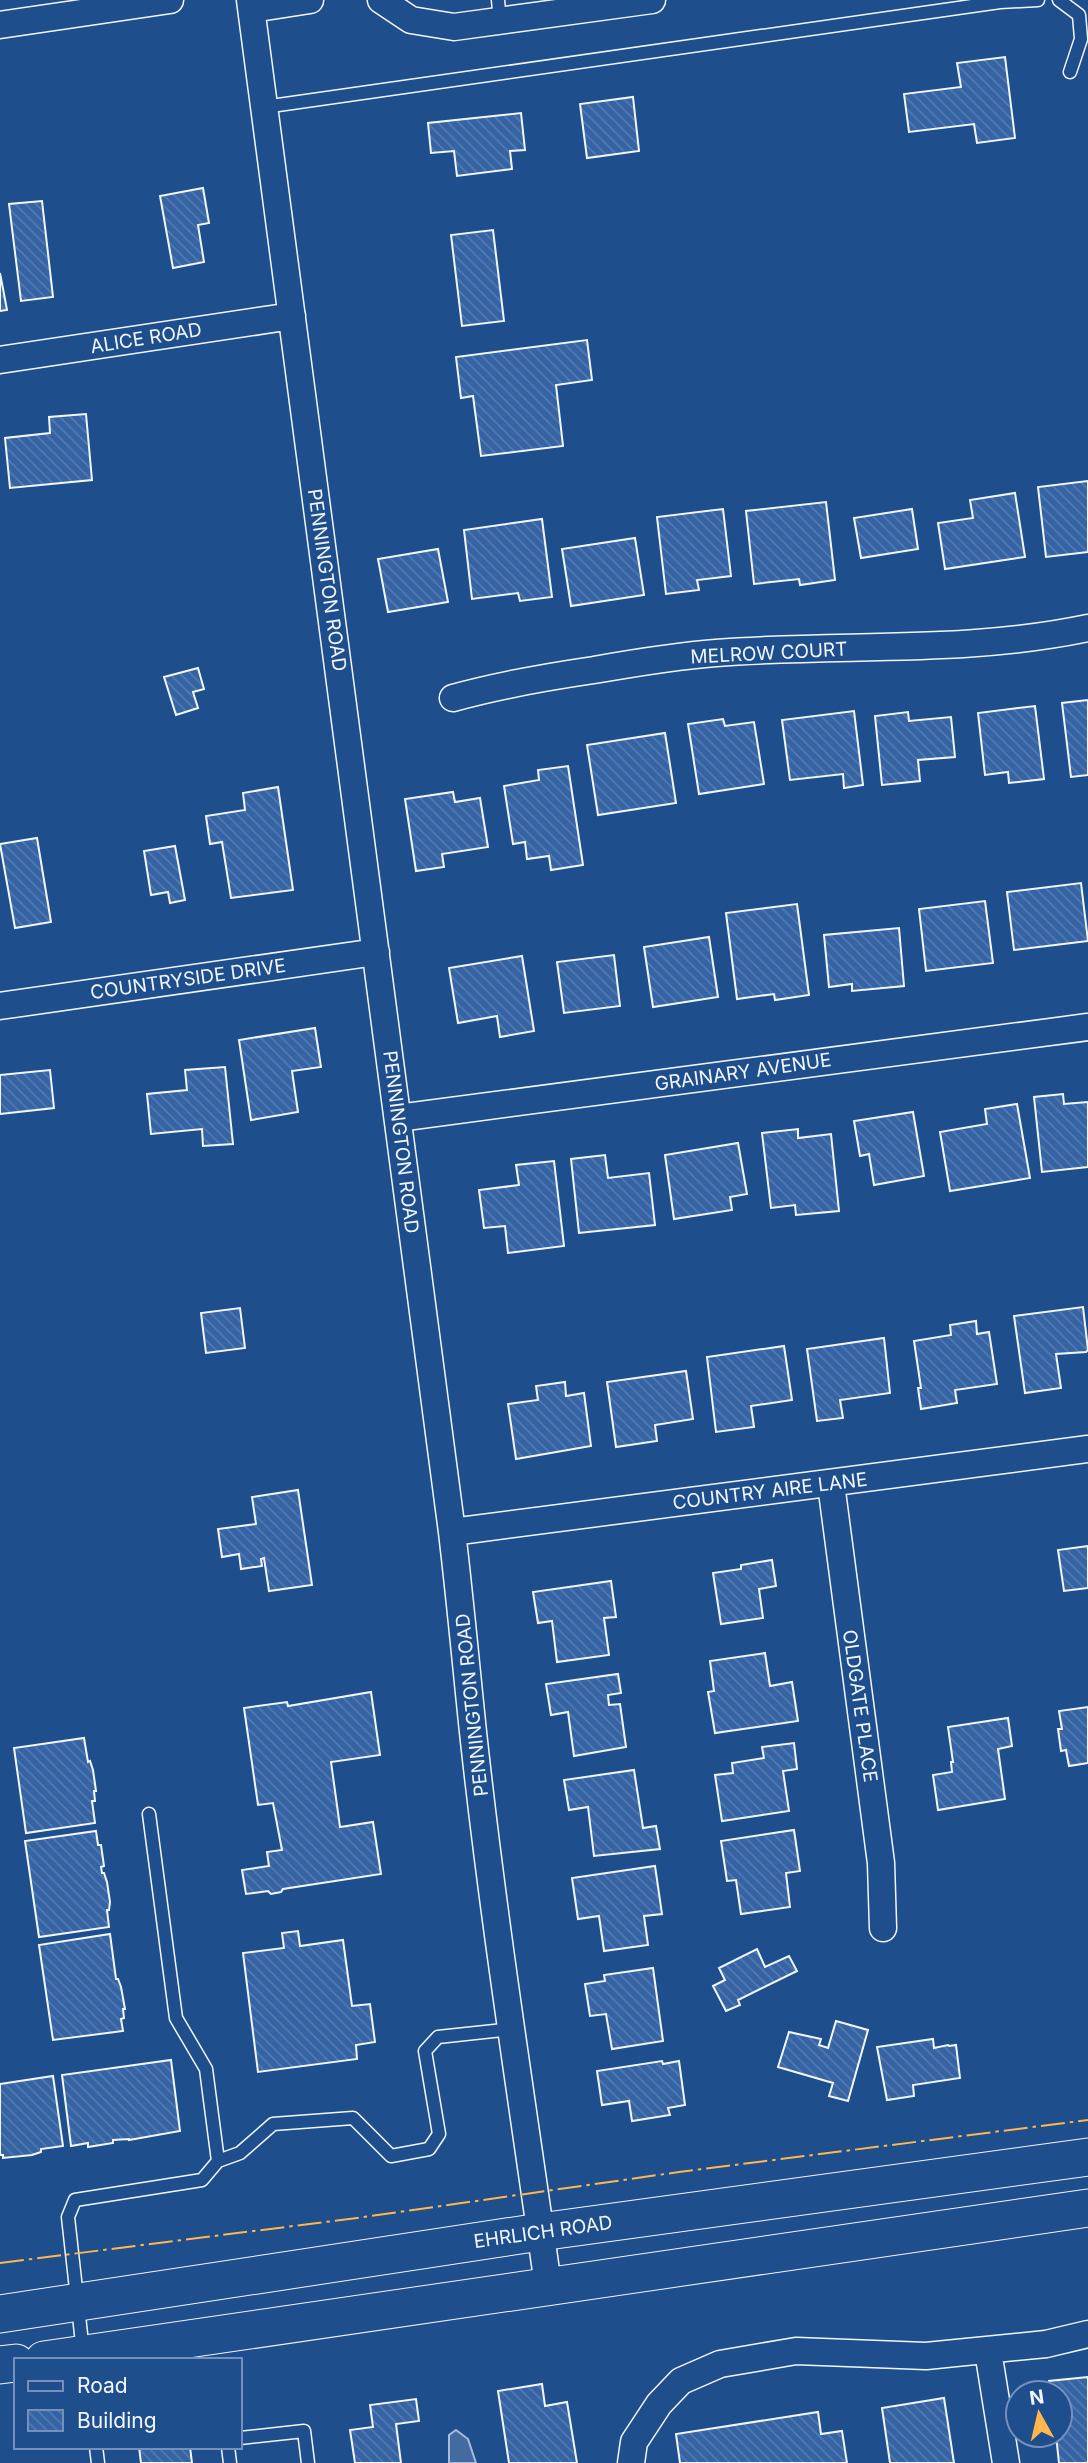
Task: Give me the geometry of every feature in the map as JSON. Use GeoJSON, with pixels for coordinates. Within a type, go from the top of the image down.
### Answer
{"type":"FeatureCollection","features":[{"type":"Feature","properties":{"kind":"main road","name":"EHRLICH ROAD"},"geometry":{"type":"LineString","coordinates":[[0,2314],[540,2232],[1088,2157]]}},
{"type":"Feature","properties":{"kind":"main road"},"geometry":{"type":"LineString","coordinates":[[84,2357],[548,2285],[1088,2208]]}},
{"type":"Feature","properties":{"kind":"street"},"geometry":{"type":"LineString","coordinates":[[0,25],[170,0]]}},
{"type":"Feature","properties":{"kind":"street"},"geometry":{"type":"LineString","coordinates":[[251,4],[310,0]]}},
{"type":"Feature","properties":{"kind":"street"},"geometry":{"type":"LineString","coordinates":[[381,0],[411,20],[454,27],[499,10],[652,0]]}},
{"type":"Feature","properties":{"kind":"street","name":"PENNINGTON ROAD"},"geometry":{"type":"LineString","coordinates":[[251,4],[452,1532],[475,1746],[548,2285]]}},
{"type":"Feature","properties":{"kind":"street","name":"ALICE ROAD"},"geometry":{"type":"LineString","coordinates":[[0,360],[292,316]]}},
{"type":"Feature","properties":{"kind":"street","name":"MELROW COURT"},"geometry":{"type":"LineString","coordinates":[[453,698],[499,685],[716,653],[962,644],[1088,628]]}},
{"type":"Feature","properties":{"kind":"street","name":"COUNTRYSIDE DRIVE"},"geometry":{"type":"LineString","coordinates":[[0,1006],[376,952]]}},
{"type":"Feature","properties":{"kind":"street","name":"GRAINARY AVENUE"},"geometry":{"type":"LineString","coordinates":[[398,1118],[1088,1027]]}},
{"type":"Feature","properties":{"kind":"street","name":"COUNTRY AIRE LANE"},"geometry":{"type":"LineString","coordinates":[[452,1532],[1088,1449]]}},
{"type":"Feature","properties":{"kind":"street","name":"OLDGATE PLACE"},"geometry":{"type":"LineString","coordinates":[[831,1484],[881,1863],[883,1928]]}},
{"type":"Feature","properties":{"kind":"street"},"geometry":{"type":"LineString","coordinates":[[631,2463],[634,2442],[659,2404],[681,2381],[720,2364],[796,2351],[926,2356],[988,2351],[1046,2344],[1088,2334]]}},
{"type":"Feature","properties":{"kind":"street"},"geometry":{"type":"LineString","coordinates":[[988,2351],[1006,2463]]}},
{"type":"Feature","properties":{"kind":"lane"},"geometry":{"type":"LineString","coordinates":[[264,107],[1000,2],[1038,0]]}},
{"type":"Feature","properties":{"kind":"lane"},"geometry":{"type":"LineString","coordinates":[[1059,0],[1079,15],[1081,39],[1070,72]]}},
{"type":"Feature","properties":{"kind":"lane"},"geometry":{"type":"LineString","coordinates":[[149,1814],[176,2018],[206,2068],[218,2161]]}},
{"type":"Feature","properties":{"kind":"lane"},"geometry":{"type":"LineString","coordinates":[[84,2357],[68,2217],[75,2200],[202,2180],[218,2161],[240,2153],[273,2124],[353,2118],[391,2156],[429,2149],[439,2134],[425,2051],[438,2037],[512,2029]]}},
{"type":"Feature","properties":{"kind":"lane"},"geometry":{"type":"LineString","coordinates":[[242,2438],[304,2431],[308,2463]]}},
{"type":"Feature","properties":{"kind":"water"},"geometry":{"type":"Polygon","coordinates":[[[456,2430],[468,2439],[476,2463],[449,2463],[449,2435],[456,2430]]]}},
{"type":"Feature","properties":{"kind":"building"},"geometry":{"type":"Polygon","coordinates":[[[1005,57],[1015,138],[977,143],[974,124],[909,132],[904,94],[961,87],[957,63],[1005,57]]]}},
{"type":"Feature","properties":{"kind":"building"},"geometry":{"type":"Polygon","coordinates":[[[633,97],[639,151],[587,158],[580,104],[633,97]]]}},
{"type":"Feature","properties":{"kind":"building"},"geometry":{"type":"Polygon","coordinates":[[[521,113],[525,150],[510,151],[512,169],[457,176],[454,151],[431,153],[428,123],[521,113]]]}},
{"type":"Feature","properties":{"kind":"building"},"geometry":{"type":"Polygon","coordinates":[[[203,188],[209,223],[198,225],[204,262],[173,268],[160,196],[203,188]]]}},
{"type":"Feature","properties":{"kind":"building"},"geometry":{"type":"Polygon","coordinates":[[[42,201],[53,297],[21,301],[9,204],[42,201]]]}},
{"type":"Feature","properties":{"kind":"building"},"geometry":{"type":"Polygon","coordinates":[[[493,230],[504,321],[462,326],[451,235],[493,230]]]}},
{"type":"Feature","properties":{"kind":"building"},"geometry":{"type":"Polygon","coordinates":[[[0,273],[7,310],[0,311],[0,273]]]}},
{"type":"Feature","properties":{"kind":"building"},"geometry":{"type":"Polygon","coordinates":[[[587,340],[592,380],[556,385],[563,446],[481,456],[473,396],[461,398],[456,357],[587,340]]]}},
{"type":"Feature","properties":{"kind":"building"},"geometry":{"type":"Polygon","coordinates":[[[86,414],[92,480],[10,488],[5,438],[50,433],[49,417],[86,414]]]}},
{"type":"Feature","properties":{"kind":"building"},"geometry":{"type":"Polygon","coordinates":[[[1088,481],[1088,552],[1046,557],[1038,487],[1088,481]]]}},
{"type":"Feature","properties":{"kind":"building"},"geometry":{"type":"Polygon","coordinates":[[[1015,493],[1025,557],[945,569],[938,523],[973,518],[970,500],[1015,493]]]}},
{"type":"Feature","properties":{"kind":"building"},"geometry":{"type":"Polygon","coordinates":[[[826,502],[835,580],[800,585],[799,579],[754,584],[746,511],[826,502]]]}},
{"type":"Feature","properties":{"kind":"building"},"geometry":{"type":"Polygon","coordinates":[[[723,509],[731,576],[697,580],[699,590],[666,594],[657,517],[723,509]]]}},
{"type":"Feature","properties":{"kind":"building"},"geometry":{"type":"Polygon","coordinates":[[[912,509],[918,549],[861,558],[854,518],[912,509]]]}},
{"type":"Feature","properties":{"kind":"building"},"geometry":{"type":"Polygon","coordinates":[[[542,519],[552,597],[520,601],[518,593],[472,599],[464,530],[542,519]]]}},
{"type":"Feature","properties":{"kind":"building"},"geometry":{"type":"Polygon","coordinates":[[[635,538],[644,595],[571,606],[562,549],[635,538]]]}},
{"type":"Feature","properties":{"kind":"building"},"geometry":{"type":"Polygon","coordinates":[[[438,549],[448,602],[388,612],[378,559],[438,549]]]}},
{"type":"Feature","properties":{"kind":"building"},"geometry":{"type":"Polygon","coordinates":[[[198,668],[204,689],[193,692],[198,708],[176,715],[164,677],[198,668]]]}},
{"type":"Feature","properties":{"kind":"building"},"geometry":{"type":"Polygon","coordinates":[[[1088,700],[1088,775],[1071,777],[1062,703],[1088,700]]]}},
{"type":"Feature","properties":{"kind":"building"},"geometry":{"type":"Polygon","coordinates":[[[1035,706],[1044,779],[1009,783],[1008,772],[985,775],[978,713],[1035,706]]]}},
{"type":"Feature","properties":{"kind":"building"},"geometry":{"type":"Polygon","coordinates":[[[854,711],[863,785],[844,788],[843,774],[790,780],[782,720],[854,711]]]}},
{"type":"Feature","properties":{"kind":"building"},"geometry":{"type":"Polygon","coordinates":[[[908,712],[909,721],[951,717],[955,757],[918,760],[920,781],[882,785],[875,716],[908,712]]]}},
{"type":"Feature","properties":{"kind":"building"},"geometry":{"type":"Polygon","coordinates":[[[723,719],[725,726],[754,722],[764,784],[699,794],[688,724],[723,719]]]}},
{"type":"Feature","properties":{"kind":"building"},"geometry":{"type":"Polygon","coordinates":[[[665,733],[676,803],[598,815],[587,745],[665,733]]]}},
{"type":"Feature","properties":{"kind":"building"},"geometry":{"type":"Polygon","coordinates":[[[568,766],[583,865],[551,870],[549,856],[527,859],[525,842],[513,844],[504,786],[539,780],[538,770],[568,766]]]}},
{"type":"Feature","properties":{"kind":"building"},"geometry":{"type":"Polygon","coordinates":[[[278,787],[293,890],[231,898],[222,842],[210,844],[206,816],[245,810],[243,793],[278,787]]]}},
{"type":"Feature","properties":{"kind":"building"},"geometry":{"type":"Polygon","coordinates":[[[453,792],[455,802],[480,798],[488,847],[442,854],[444,867],[416,871],[405,799],[453,792]]]}},
{"type":"Feature","properties":{"kind":"building"},"geometry":{"type":"Polygon","coordinates":[[[37,838],[51,922],[15,928],[0,844],[37,838]]]}},
{"type":"Feature","properties":{"kind":"building"},"geometry":{"type":"Polygon","coordinates":[[[175,846],[185,900],[170,903],[168,892],[151,895],[144,851],[175,846]]]}},
{"type":"Feature","properties":{"kind":"building"},"geometry":{"type":"Polygon","coordinates":[[[1081,883],[1088,941],[1014,950],[1007,892],[1081,883]]]}},
{"type":"Feature","properties":{"kind":"building"},"geometry":{"type":"Polygon","coordinates":[[[985,901],[993,963],[926,971],[919,909],[985,901]]]}},
{"type":"Feature","properties":{"kind":"building"},"geometry":{"type":"Polygon","coordinates":[[[797,904],[809,995],[775,1000],[774,994],[737,999],[726,913],[797,904]]]}},
{"type":"Feature","properties":{"kind":"building"},"geometry":{"type":"Polygon","coordinates":[[[899,928],[904,986],[852,991],[852,984],[829,987],[824,935],[899,928]]]}},
{"type":"Feature","properties":{"kind":"building"},"geometry":{"type":"Polygon","coordinates":[[[709,937],[718,997],[653,1007],[644,947],[709,937]]]}},
{"type":"Feature","properties":{"kind":"building"},"geometry":{"type":"Polygon","coordinates":[[[614,955],[620,1006],[564,1013],[557,962],[614,955]]]}},
{"type":"Feature","properties":{"kind":"building"},"geometry":{"type":"Polygon","coordinates":[[[522,956],[534,1031],[500,1037],[497,1016],[458,1023],[449,968],[522,956]]]}},
{"type":"Feature","properties":{"kind":"building"},"geometry":{"type":"Polygon","coordinates":[[[315,1028],[321,1067],[292,1071],[298,1112],[251,1120],[239,1040],[315,1028]]]}},
{"type":"Feature","properties":{"kind":"building"},"geometry":{"type":"Polygon","coordinates":[[[225,1067],[233,1144],[203,1146],[202,1129],[151,1134],[147,1094],[187,1090],[185,1070],[225,1067]]]}},
{"type":"Feature","properties":{"kind":"building"},"geometry":{"type":"Polygon","coordinates":[[[50,1070],[54,1108],[0,1114],[0,1075],[50,1070]]]}},
{"type":"Feature","properties":{"kind":"building"},"geometry":{"type":"Polygon","coordinates":[[[1063,1094],[1064,1104],[1088,1102],[1088,1167],[1042,1172],[1034,1097],[1063,1094]]]}},
{"type":"Feature","properties":{"kind":"building"},"geometry":{"type":"Polygon","coordinates":[[[1017,1104],[1030,1178],[950,1191],[940,1132],[987,1124],[985,1109],[1017,1104]]]}},
{"type":"Feature","properties":{"kind":"building"},"geometry":{"type":"Polygon","coordinates":[[[913,1112],[924,1176],[874,1185],[869,1154],[860,1156],[854,1121],[913,1112]]]}},
{"type":"Feature","properties":{"kind":"building"},"geometry":{"type":"Polygon","coordinates":[[[798,1129],[798,1138],[831,1134],[839,1211],[796,1215],[795,1205],[771,1208],[762,1133],[798,1129]]]}},
{"type":"Feature","properties":{"kind":"building"},"geometry":{"type":"Polygon","coordinates":[[[738,1143],[747,1194],[730,1197],[732,1210],[674,1219],[665,1155],[738,1143]]]}},
{"type":"Feature","properties":{"kind":"building"},"geometry":{"type":"Polygon","coordinates":[[[605,1155],[608,1178],[649,1173],[655,1225],[579,1233],[571,1159],[605,1155]]]}},
{"type":"Feature","properties":{"kind":"building"},"geometry":{"type":"Polygon","coordinates":[[[554,1161],[564,1246],[508,1253],[505,1226],[484,1228],[479,1190],[519,1185],[516,1165],[554,1161]]]}},
{"type":"Feature","properties":{"kind":"building"},"geometry":{"type":"Polygon","coordinates":[[[1083,1307],[1088,1350],[1056,1354],[1061,1388],[1025,1393],[1014,1316],[1083,1307]]]}},
{"type":"Feature","properties":{"kind":"building"},"geometry":{"type":"Polygon","coordinates":[[[240,1308],[245,1348],[206,1353],[201,1313],[240,1308]]]}},
{"type":"Feature","properties":{"kind":"building"},"geometry":{"type":"Polygon","coordinates":[[[976,1321],[977,1334],[989,1332],[997,1384],[955,1390],[957,1403],[921,1409],[918,1388],[921,1388],[914,1341],[951,1335],[950,1325],[976,1321]]]}},
{"type":"Feature","properties":{"kind":"building"},"geometry":{"type":"Polygon","coordinates":[[[884,1338],[890,1393],[840,1400],[843,1418],[817,1421],[807,1349],[884,1338]]]}},
{"type":"Feature","properties":{"kind":"building"},"geometry":{"type":"Polygon","coordinates":[[[784,1346],[792,1400],[751,1406],[754,1427],[716,1432],[707,1357],[784,1346]]]}},
{"type":"Feature","properties":{"kind":"building"},"geometry":{"type":"Polygon","coordinates":[[[686,1371],[693,1419],[655,1425],[657,1441],[616,1447],[607,1382],[686,1371]]]}},
{"type":"Feature","properties":{"kind":"building"},"geometry":{"type":"Polygon","coordinates":[[[565,1382],[566,1396],[584,1393],[591,1446],[516,1459],[508,1404],[538,1400],[536,1386],[565,1382]]]}},
{"type":"Feature","properties":{"kind":"building"},"geometry":{"type":"Polygon","coordinates":[[[298,1490],[312,1585],[269,1591],[264,1558],[261,1559],[262,1566],[241,1569],[239,1554],[222,1557],[218,1529],[256,1524],[252,1497],[298,1490]]]}},
{"type":"Feature","properties":{"kind":"building"},"geometry":{"type":"Polygon","coordinates":[[[1088,1546],[1088,1588],[1064,1591],[1058,1550],[1088,1546]]]}},
{"type":"Feature","properties":{"kind":"building"},"geometry":{"type":"Polygon","coordinates":[[[772,1560],[776,1586],[759,1589],[763,1618],[721,1624],[713,1573],[741,1569],[741,1565],[772,1560]]]}},
{"type":"Feature","properties":{"kind":"building"},"geometry":{"type":"Polygon","coordinates":[[[611,1581],[616,1617],[604,1618],[609,1655],[557,1662],[552,1621],[538,1623],[533,1592],[611,1581]]]}},
{"type":"Feature","properties":{"kind":"building"},"geometry":{"type":"Polygon","coordinates":[[[765,1653],[770,1686],[792,1682],[798,1721],[715,1733],[708,1692],[714,1691],[710,1661],[765,1653]]]}},
{"type":"Feature","properties":{"kind":"building"},"geometry":{"type":"Polygon","coordinates":[[[618,1674],[621,1693],[608,1695],[609,1705],[620,1704],[626,1747],[574,1756],[568,1712],[551,1715],[546,1684],[618,1674]]]}},
{"type":"Feature","properties":{"kind":"building"},"geometry":{"type":"Polygon","coordinates":[[[371,1692],[380,1755],[331,1762],[340,1827],[373,1822],[381,1874],[283,1889],[271,1894],[268,1891],[246,1894],[242,1870],[269,1866],[267,1852],[282,1850],[273,1803],[258,1805],[244,1708],[287,1702],[288,1706],[371,1692]]]}},
{"type":"Feature","properties":{"kind":"building"},"geometry":{"type":"Polygon","coordinates":[[[1088,1707],[1088,1763],[1069,1766],[1066,1750],[1061,1751],[1059,1711],[1088,1707]]]}},
{"type":"Feature","properties":{"kind":"building"},"geometry":{"type":"Polygon","coordinates":[[[1008,1718],[1012,1746],[998,1749],[1005,1799],[938,1810],[933,1775],[952,1772],[948,1727],[1008,1718]]]}},
{"type":"Feature","properties":{"kind":"building"},"geometry":{"type":"Polygon","coordinates":[[[84,1738],[96,1791],[95,1801],[92,1801],[95,1823],[26,1833],[14,1748],[84,1738]]]}},
{"type":"Feature","properties":{"kind":"building"},"geometry":{"type":"Polygon","coordinates":[[[794,1743],[797,1769],[783,1771],[789,1811],[722,1821],[715,1775],[733,1773],[732,1763],[764,1758],[762,1747],[794,1743]]]}},
{"type":"Feature","properties":{"kind":"building"},"geometry":{"type":"Polygon","coordinates":[[[634,1770],[643,1828],[656,1826],[660,1849],[594,1856],[588,1807],[569,1810],[564,1780],[634,1770]]]}},
{"type":"Feature","properties":{"kind":"building"},"geometry":{"type":"Polygon","coordinates":[[[794,1830],[800,1871],[786,1873],[790,1907],[741,1914],[736,1880],[727,1881],[721,1841],[794,1830]]]}},
{"type":"Feature","properties":{"kind":"building"},"geometry":{"type":"Polygon","coordinates":[[[96,1831],[104,1866],[101,1867],[102,1873],[107,1882],[110,1902],[107,1910],[109,1927],[39,1937],[25,1841],[96,1831]]]}},
{"type":"Feature","properties":{"kind":"building"},"geometry":{"type":"Polygon","coordinates":[[[655,1866],[662,1914],[644,1916],[648,1945],[604,1951],[599,1916],[578,1919],[572,1878],[655,1866]]]}},
{"type":"Feature","properties":{"kind":"building"},"geometry":{"type":"Polygon","coordinates":[[[298,1931],[300,1946],[343,1940],[352,2006],[370,2004],[375,2042],[356,2045],[357,2059],[258,2072],[243,1953],[284,1948],[282,1933],[298,1931]]]}},
{"type":"Feature","properties":{"kind":"building"},"geometry":{"type":"Polygon","coordinates":[[[110,1934],[116,1979],[121,1987],[125,2009],[124,2018],[121,2019],[123,2031],[53,2040],[39,1945],[110,1934]]]}},
{"type":"Feature","properties":{"kind":"building"},"geometry":{"type":"Polygon","coordinates":[[[757,1949],[765,1967],[789,1956],[797,1971],[738,2000],[740,2005],[726,2011],[713,1986],[725,1980],[719,1968],[757,1949]]]}},
{"type":"Feature","properties":{"kind":"building"},"geometry":{"type":"Polygon","coordinates":[[[653,1968],[663,2041],[612,2049],[606,2014],[590,2016],[585,1984],[605,1981],[604,1975],[653,1968]]]}},
{"type":"Feature","properties":{"kind":"building"},"geometry":{"type":"Polygon","coordinates":[[[836,2021],[868,2030],[848,2101],[829,2096],[833,2083],[778,2067],[789,2032],[821,2039],[819,2045],[828,2048],[836,2021]]]}},
{"type":"Feature","properties":{"kind":"building"},"geometry":{"type":"Polygon","coordinates":[[[933,2039],[934,2048],[956,2045],[960,2078],[913,2085],[914,2096],[887,2100],[877,2047],[933,2039]]]}},
{"type":"Feature","properties":{"kind":"building"},"geometry":{"type":"Polygon","coordinates":[[[171,2060],[180,2131],[129,2140],[113,2140],[113,2143],[88,2147],[88,2143],[71,2146],[62,2075],[171,2060]]]}},
{"type":"Feature","properties":{"kind":"building"},"geometry":{"type":"Polygon","coordinates":[[[662,2061],[663,2064],[679,2061],[685,2105],[668,2108],[670,2115],[632,2121],[629,2101],[602,2105],[597,2071],[662,2061]]]}},
{"type":"Feature","properties":{"kind":"building"},"geometry":{"type":"Polygon","coordinates":[[[53,2076],[63,2146],[41,2149],[41,2152],[32,2155],[3,2158],[3,2155],[0,2155],[0,2084],[53,2076]]]}},
{"type":"Feature","properties":{"kind":"building"},"geometry":{"type":"Polygon","coordinates":[[[1088,2377],[1088,2463],[1059,2463],[1058,2449],[1074,2449],[1074,2379],[1068,2379],[1088,2377]]]}},
{"type":"Feature","properties":{"kind":"building"},"geometry":{"type":"Polygon","coordinates":[[[542,2384],[545,2406],[567,2402],[577,2463],[509,2463],[498,2391],[542,2384]]]}},
{"type":"Feature","properties":{"kind":"building"},"geometry":{"type":"Polygon","coordinates":[[[944,2398],[954,2463],[890,2463],[882,2408],[944,2398]]]}},
{"type":"Feature","properties":{"kind":"building"},"geometry":{"type":"Polygon","coordinates":[[[416,2399],[419,2421],[396,2424],[401,2463],[355,2463],[350,2430],[373,2427],[370,2405],[416,2399]]]}},
{"type":"Feature","properties":{"kind":"building"},"geometry":{"type":"Polygon","coordinates":[[[818,2412],[821,2434],[842,2431],[847,2463],[680,2463],[676,2434],[818,2412]]]}},
{"type":"Feature","properties":{"kind":"building"},"geometry":{"type":"Polygon","coordinates":[[[139,2449],[190,2449],[192,2463],[141,2463],[139,2449]]]}},
{"type":"Feature","properties":{"kind":"power"},"geometry":{"type":"LineString","coordinates":[[0,2263],[1088,2120]]}}]}
